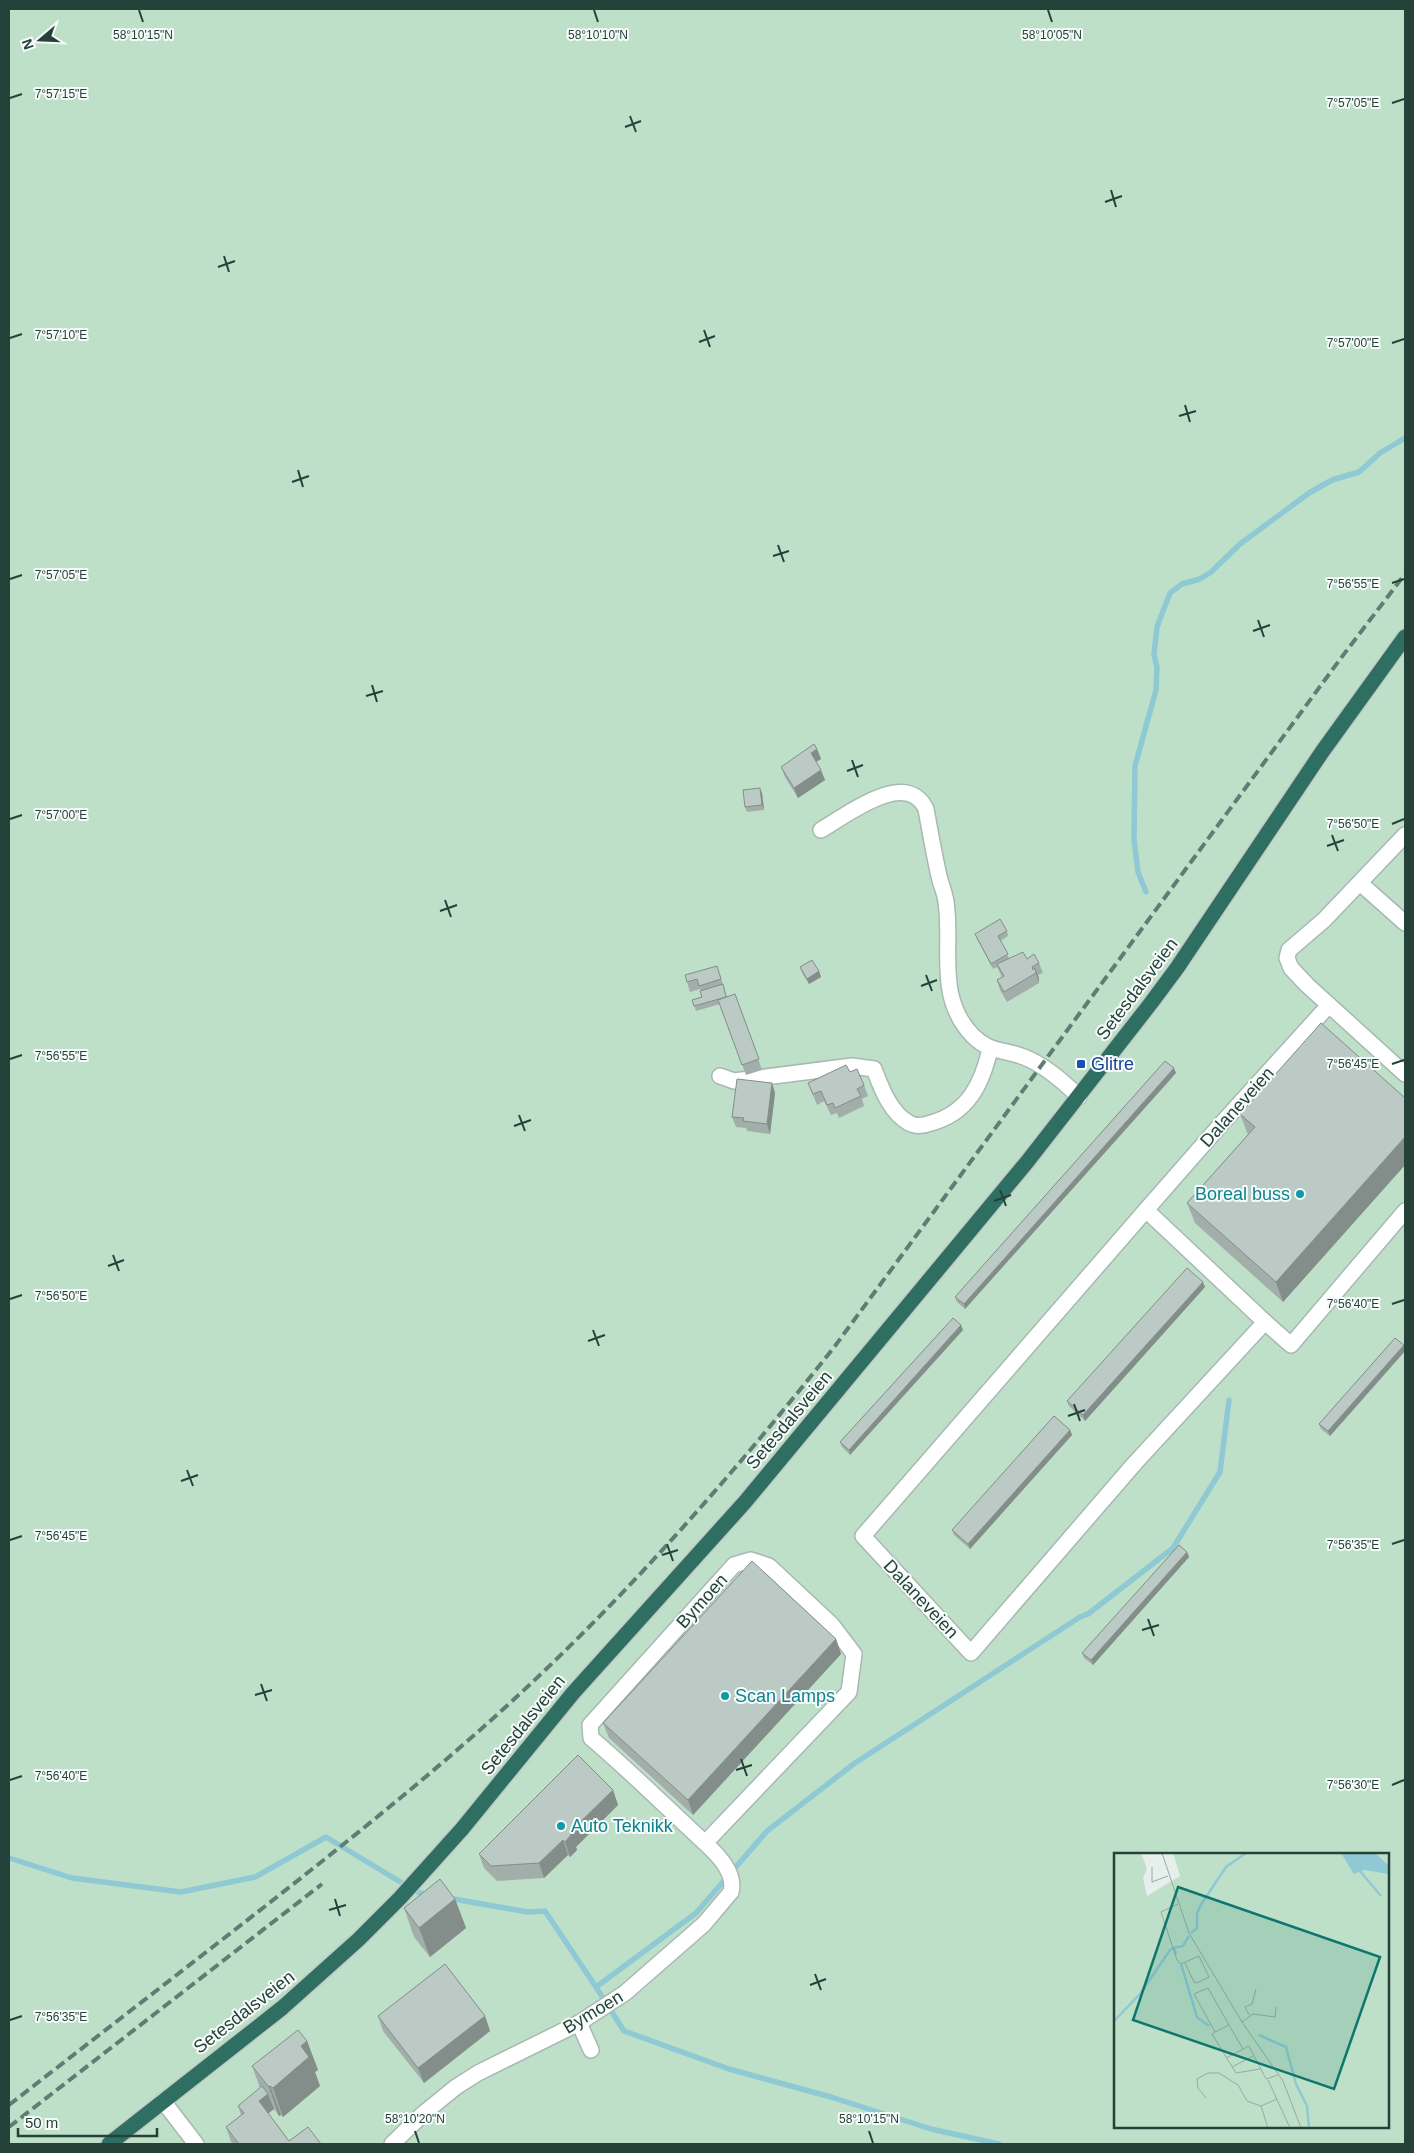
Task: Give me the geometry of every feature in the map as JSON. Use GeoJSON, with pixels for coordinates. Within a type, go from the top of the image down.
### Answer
{"type":"FeatureCollection","features":[{"type":"Feature","properties":{"kind":"highway","name":"Setesdalsveien"},"geometry":{"type":"LineString","coordinates":[[109,2144],[308,1986],[407,1892],[462,1829],[573,1692],[745,1502],[1079,1097],[1178,968],[1313,766],[1405,637]]}},
{"type":"Feature","properties":{"kind":"lane"},"geometry":{"type":"LineString","coordinates":[[822,830],[883,795],[898,791],[913,794],[922,802],[926,809],[946,901],[946,970],[956,1008],[965,1026],[974,1037],[990,1049],[1026,1058],[1041,1067],[1079,1097]]}},
{"type":"Feature","properties":{"kind":"lane"},"geometry":{"type":"LineString","coordinates":[[1405,835],[1324,920],[1289,950],[1287,958],[1296,972],[1329,1005],[1405,1074]]}},
{"type":"Feature","properties":{"kind":"lane"},"geometry":{"type":"LineString","coordinates":[[1360,883],[1405,923]]}},
{"type":"Feature","properties":{"kind":"lane","name":"Dalaneveien"},"geometry":{"type":"LineString","coordinates":[[1265,1322],[1135,1463],[972,1653],[863,1536],[1223,1122],[1329,1005]]}},
{"type":"Feature","properties":{"kind":"lane"},"geometry":{"type":"LineString","coordinates":[[720,1076],[734,1081],[852,1066],[874,1068],[894,1111],[907,1122],[922,1126],[946,1118],[966,1102],[984,1074],[990,1049]]}},
{"type":"Feature","properties":{"kind":"lane"},"geometry":{"type":"LineString","coordinates":[[1146,1210],[1291,1345],[1405,1211]]}},
{"type":"Feature","properties":{"kind":"lane","name":"Bymoen"},"geometry":{"type":"LineString","coordinates":[[392,2144],[424,2113],[456,2087],[494,2065],[579,2023],[625,1993],[704,1924],[731,1892],[732,1888],[728,1869],[704,1843],[591,1738],[590,1725],[734,1565],[751,1560],[770,1566],[832,1625],[854,1654],[849,1692],[704,1843]]}},
{"type":"Feature","properties":{"kind":"lane"},"geometry":{"type":"LineString","coordinates":[[579,2023],[591,2050]]}},
{"type":"Feature","properties":{"kind":"lane"},"geometry":{"type":"LineString","coordinates":[[163,2101],[196,2144]]}},
{"type":"Feature","properties":{"kind":"green space"},"geometry":{"type":"Polygon","coordinates":[[[9,9],[1405,9],[1405,2144],[9,2144],[9,9]]]}},
{"type":"Feature","properties":{"kind":"building"},"geometry":{"type":"Polygon","coordinates":[[[814,744],[817,749],[811,753],[821,770],[794,788],[781,767],[814,744]]]}},
{"type":"Feature","properties":{"kind":"building"},"geometry":{"type":"Polygon","coordinates":[[[760,788],[762,805],[745,807],[743,790],[760,788]]]}},
{"type":"Feature","properties":{"kind":"building"},"geometry":{"type":"Polygon","coordinates":[[[1000,919],[1007,931],[998,936],[1008,954],[991,964],[975,934],[1000,919]]]}},
{"type":"Feature","properties":{"kind":"building"},"geometry":{"type":"Polygon","coordinates":[[[1023,952],[1027,959],[1034,954],[1039,963],[1032,967],[1033,970],[1035,968],[1036,973],[1004,992],[997,980],[1004,976],[997,964],[1023,952]]]}},
{"type":"Feature","properties":{"kind":"building"},"geometry":{"type":"Polygon","coordinates":[[[812,960],[819,971],[807,979],[800,967],[812,960]]]}},
{"type":"Feature","properties":{"kind":"building"},"geometry":{"type":"Polygon","coordinates":[[[717,966],[721,979],[699,986],[697,979],[687,982],[685,975],[717,966]]]}},
{"type":"Feature","properties":{"kind":"building"},"geometry":{"type":"Polygon","coordinates":[[[723,984],[726,997],[694,1006],[692,1000],[702,997],[700,991],[723,984]]]}},
{"type":"Feature","properties":{"kind":"building"},"geometry":{"type":"Polygon","coordinates":[[[735,994],[759,1059],[742,1065],[718,1000],[735,994]]]}},
{"type":"Feature","properties":{"kind":"building","name":"Boreal buss"},"geometry":{"type":"Polygon","coordinates":[[[1321,1023],[1405,1098],[1405,1137],[1276,1282],[1187,1203],[1255,1127],[1240,1114],[1321,1023]]]}},
{"type":"Feature","properties":{"kind":"building"},"geometry":{"type":"Polygon","coordinates":[[[1165,1061],[1174,1068],[964,1304],[955,1297],[1165,1061]]]}},
{"type":"Feature","properties":{"kind":"building"},"geometry":{"type":"Polygon","coordinates":[[[846,1065],[850,1072],[857,1069],[864,1085],[857,1089],[861,1096],[835,1108],[833,1103],[827,1105],[821,1091],[813,1094],[808,1083],[846,1065]]]}},
{"type":"Feature","properties":{"kind":"building"},"geometry":{"type":"Polygon","coordinates":[[[737,1079],[772,1083],[767,1124],[743,1121],[744,1118],[732,1117],[737,1079]]]}},
{"type":"Feature","properties":{"kind":"building"},"geometry":{"type":"Polygon","coordinates":[[[1187,1268],[1203,1282],[1083,1415],[1067,1401],[1187,1268]]]}},
{"type":"Feature","properties":{"kind":"building"},"geometry":{"type":"Polygon","coordinates":[[[953,1318],[961,1325],[849,1450],[840,1442],[953,1318]]]}},
{"type":"Feature","properties":{"kind":"building"},"geometry":{"type":"Polygon","coordinates":[[[1395,1338],[1404,1345],[1328,1431],[1319,1424],[1395,1338]]]}},
{"type":"Feature","properties":{"kind":"building"},"geometry":{"type":"Polygon","coordinates":[[[1054,1416],[1070,1430],[968,1544],[952,1530],[1054,1416]]]}},
{"type":"Feature","properties":{"kind":"building"},"geometry":{"type":"Polygon","coordinates":[[[1179,1545],[1187,1552],[1091,1660],[1082,1653],[1179,1545]]]}},
{"type":"Feature","properties":{"kind":"building","name":"Scan Lamps"},"geometry":{"type":"Polygon","coordinates":[[[752,1561],[836,1639],[688,1800],[603,1723],[752,1561]]]}},
{"type":"Feature","properties":{"kind":"building","name":"Auto Teknikk"},"geometry":{"type":"Polygon","coordinates":[[[578,1755],[613,1790],[569,1833],[571,1835],[565,1842],[563,1840],[539,1863],[491,1866],[479,1854],[578,1755]]]}},
{"type":"Feature","properties":{"kind":"building"},"geometry":{"type":"Polygon","coordinates":[[[440,1879],[455,1899],[419,1928],[404,1908],[440,1879]]]}},
{"type":"Feature","properties":{"kind":"building"},"geometry":{"type":"Polygon","coordinates":[[[445,1964],[485,2016],[418,2068],[378,2016],[445,1964]]]}},
{"type":"Feature","properties":{"kind":"building"},"geometry":{"type":"Polygon","coordinates":[[[298,2030],[307,2041],[301,2046],[309,2057],[273,2088],[269,2087],[252,2066],[298,2030]]]}},
{"type":"Feature","properties":{"kind":"building"},"geometry":{"type":"Polygon","coordinates":[[[262,2086],[268,2094],[259,2101],[289,2141],[308,2127],[321,2144],[239,2144],[226,2127],[244,2113],[238,2106],[262,2086]]]}},
{"type":"Feature","properties":{"kind":"waterway"},"geometry":{"type":"LineString","coordinates":[[1146,892],[1138,872],[1134,839],[1135,766],[1156,690],[1157,667],[1154,655],[1157,627],[1170,593],[1182,584],[1200,579],[1211,572],[1240,544],[1309,493],[1332,480],[1359,472],[1380,453],[1405,438]]}},
{"type":"Feature","properties":{"kind":"waterway"},"geometry":{"type":"LineString","coordinates":[[999,2144],[931,2129],[831,2097],[729,2069],[624,2031],[596,1987],[696,1913],[767,1831],[855,1763],[1080,1617],[1088,1614],[1173,1548],[1220,1472],[1229,1400]]}},
{"type":"Feature","properties":{"kind":"waterway"},"geometry":{"type":"LineString","coordinates":[[9,1858],[72,1878],[181,1892],[255,1877],[326,1837],[417,1892],[429,1895]]}},
{"type":"Feature","properties":{"kind":"waterway"},"geometry":{"type":"LineString","coordinates":[[448,1898],[528,1912],[545,1911],[596,1987]]}},
{"type":"Feature","properties":{"kind":"railway"},"geometry":{"type":"LineString","coordinates":[[9,2105],[303,1876],[442,1763],[541,1674],[657,1556],[766,1431],[835,1346],[1341,658],[1405,574]]}},
{"type":"Feature","properties":{"kind":"railway"},"geometry":{"type":"LineString","coordinates":[[9,2127],[322,1884]]}},
{"type":"Feature","properties":{"kind":"place","name":"Glitre"},"geometry":{"type":"Point","coordinates":[1081,1064]}},
{"type":"Feature","properties":{"kind":"place","name":"Boreal buss"},"geometry":{"type":"Point","coordinates":[1300,1194]}},
{"type":"Feature","properties":{"kind":"place","name":"Scan Lamps"},"geometry":{"type":"Point","coordinates":[725,1696]}},
{"type":"Feature","properties":{"kind":"place","name":"Auto Teknikk"},"geometry":{"type":"Point","coordinates":[561,1826]}}]}
